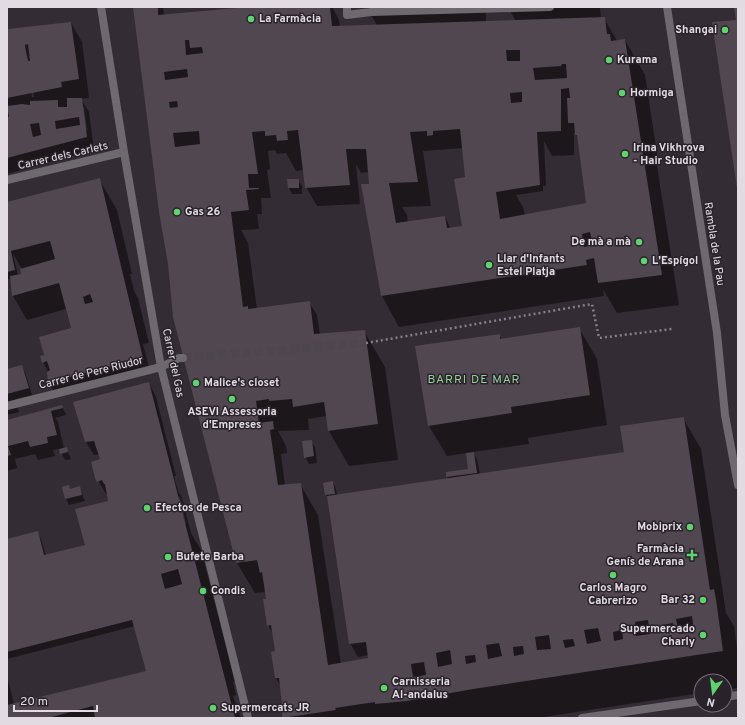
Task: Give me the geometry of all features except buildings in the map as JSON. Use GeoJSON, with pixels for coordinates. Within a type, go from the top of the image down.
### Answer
{"type":"FeatureCollection","features":[{"type":"Feature","properties":{"kind":"street","name":"Carrer del Gas"},"geometry":{"type":"LineString","coordinates":[[101,7],[161,367],[248,718]]}},
{"type":"Feature","properties":{"kind":"street"},"geometry":{"type":"LineString","coordinates":[[347,7],[347,15],[371,12],[550,7]]}},
{"type":"Feature","properties":{"kind":"street","name":"Rambla de la Pau"},"geometry":{"type":"LineString","coordinates":[[668,7],[717,333],[725,415],[738,485]]}},
{"type":"Feature","properties":{"kind":"street","name":"Carrer dels Carlets"},"geometry":{"type":"LineString","coordinates":[[7,180],[124,152]]}},
{"type":"Feature","properties":{"kind":"street","name":"Carrer de Pere Riudor"},"geometry":{"type":"LineString","coordinates":[[7,406],[161,367],[181,358]]}},
{"type":"Feature","properties":{"kind":"street"},"geometry":{"type":"LineString","coordinates":[[582,718],[693,702]]}},
{"type":"Feature","properties":{"kind":"path"},"geometry":{"type":"LineString","coordinates":[[366,343],[592,304],[599,338],[672,329]]}},
{"type":"Feature","properties":{"kind":"tunnel"},"geometry":{"type":"LineString","coordinates":[[183,358],[366,343]]}},
{"type":"Feature","properties":{"kind":"place","name":"La Farmàcia"},"geometry":{"type":"Point","coordinates":[251,19]}},
{"type":"Feature","properties":{"kind":"place","name":"Shangai"},"geometry":{"type":"Point","coordinates":[725,30]}},
{"type":"Feature","properties":{"kind":"place","name":"Kurama"},"geometry":{"type":"Point","coordinates":[609,60]}},
{"type":"Feature","properties":{"kind":"place","name":"Hormiga"},"geometry":{"type":"Point","coordinates":[622,93]}},
{"type":"Feature","properties":{"kind":"place","name":"Irina Vikhrova - Hair Studio"},"geometry":{"type":"Point","coordinates":[625,154]}},
{"type":"Feature","properties":{"kind":"place","name":"Gas 26"},"geometry":{"type":"Point","coordinates":[177,212]}},
{"type":"Feature","properties":{"kind":"place","name":"De mà a mà"},"geometry":{"type":"Point","coordinates":[639,242]}},
{"type":"Feature","properties":{"kind":"place","name":"L'Espígol"},"geometry":{"type":"Point","coordinates":[644,261]}},
{"type":"Feature","properties":{"kind":"place","name":"Llar d'Infants Estel Platja"},"geometry":{"type":"Point","coordinates":[489,265]}},
{"type":"Feature","properties":{"kind":"place","name":"Malice's closet"},"geometry":{"type":"Point","coordinates":[196,383]}},
{"type":"Feature","properties":{"kind":"place","name":"ASEVI Assessoria d'Empreses"},"geometry":{"type":"Point","coordinates":[232,399]}},
{"type":"Feature","properties":{"kind":"place","name":"Efectos de Pesca"},"geometry":{"type":"Point","coordinates":[147,508]}},
{"type":"Feature","properties":{"kind":"place","name":"Mobiprix"},"geometry":{"type":"Point","coordinates":[690,527]}},
{"type":"Feature","properties":{"kind":"place","name":"Farmàcia Genís de Arana"},"geometry":{"type":"Point","coordinates":[692,555]}},
{"type":"Feature","properties":{"kind":"place","name":"Bufete Barba"},"geometry":{"type":"Point","coordinates":[168,557]}},
{"type":"Feature","properties":{"kind":"place","name":"Carlos Magro Cabrerizo"},"geometry":{"type":"Point","coordinates":[613,575]}},
{"type":"Feature","properties":{"kind":"place","name":"Condis"},"geometry":{"type":"Point","coordinates":[203,591]}},
{"type":"Feature","properties":{"kind":"place","name":"Bar 32"},"geometry":{"type":"Point","coordinates":[703,600]}},
{"type":"Feature","properties":{"kind":"place","name":"Supermercado Charly"},"geometry":{"type":"Point","coordinates":[703,635]}},
{"type":"Feature","properties":{"kind":"place","name":"Carnisseria Al-andalus"},"geometry":{"type":"Point","coordinates":[384,688]}},
{"type":"Feature","properties":{"kind":"place","name":"Supermercats JR"},"geometry":{"type":"Point","coordinates":[213,708]}},
{"type":"Feature","properties":{"kind":"district","name":"BARRI DE MAR"},"geometry":{"type":"Point","coordinates":[474,380]}}]}
